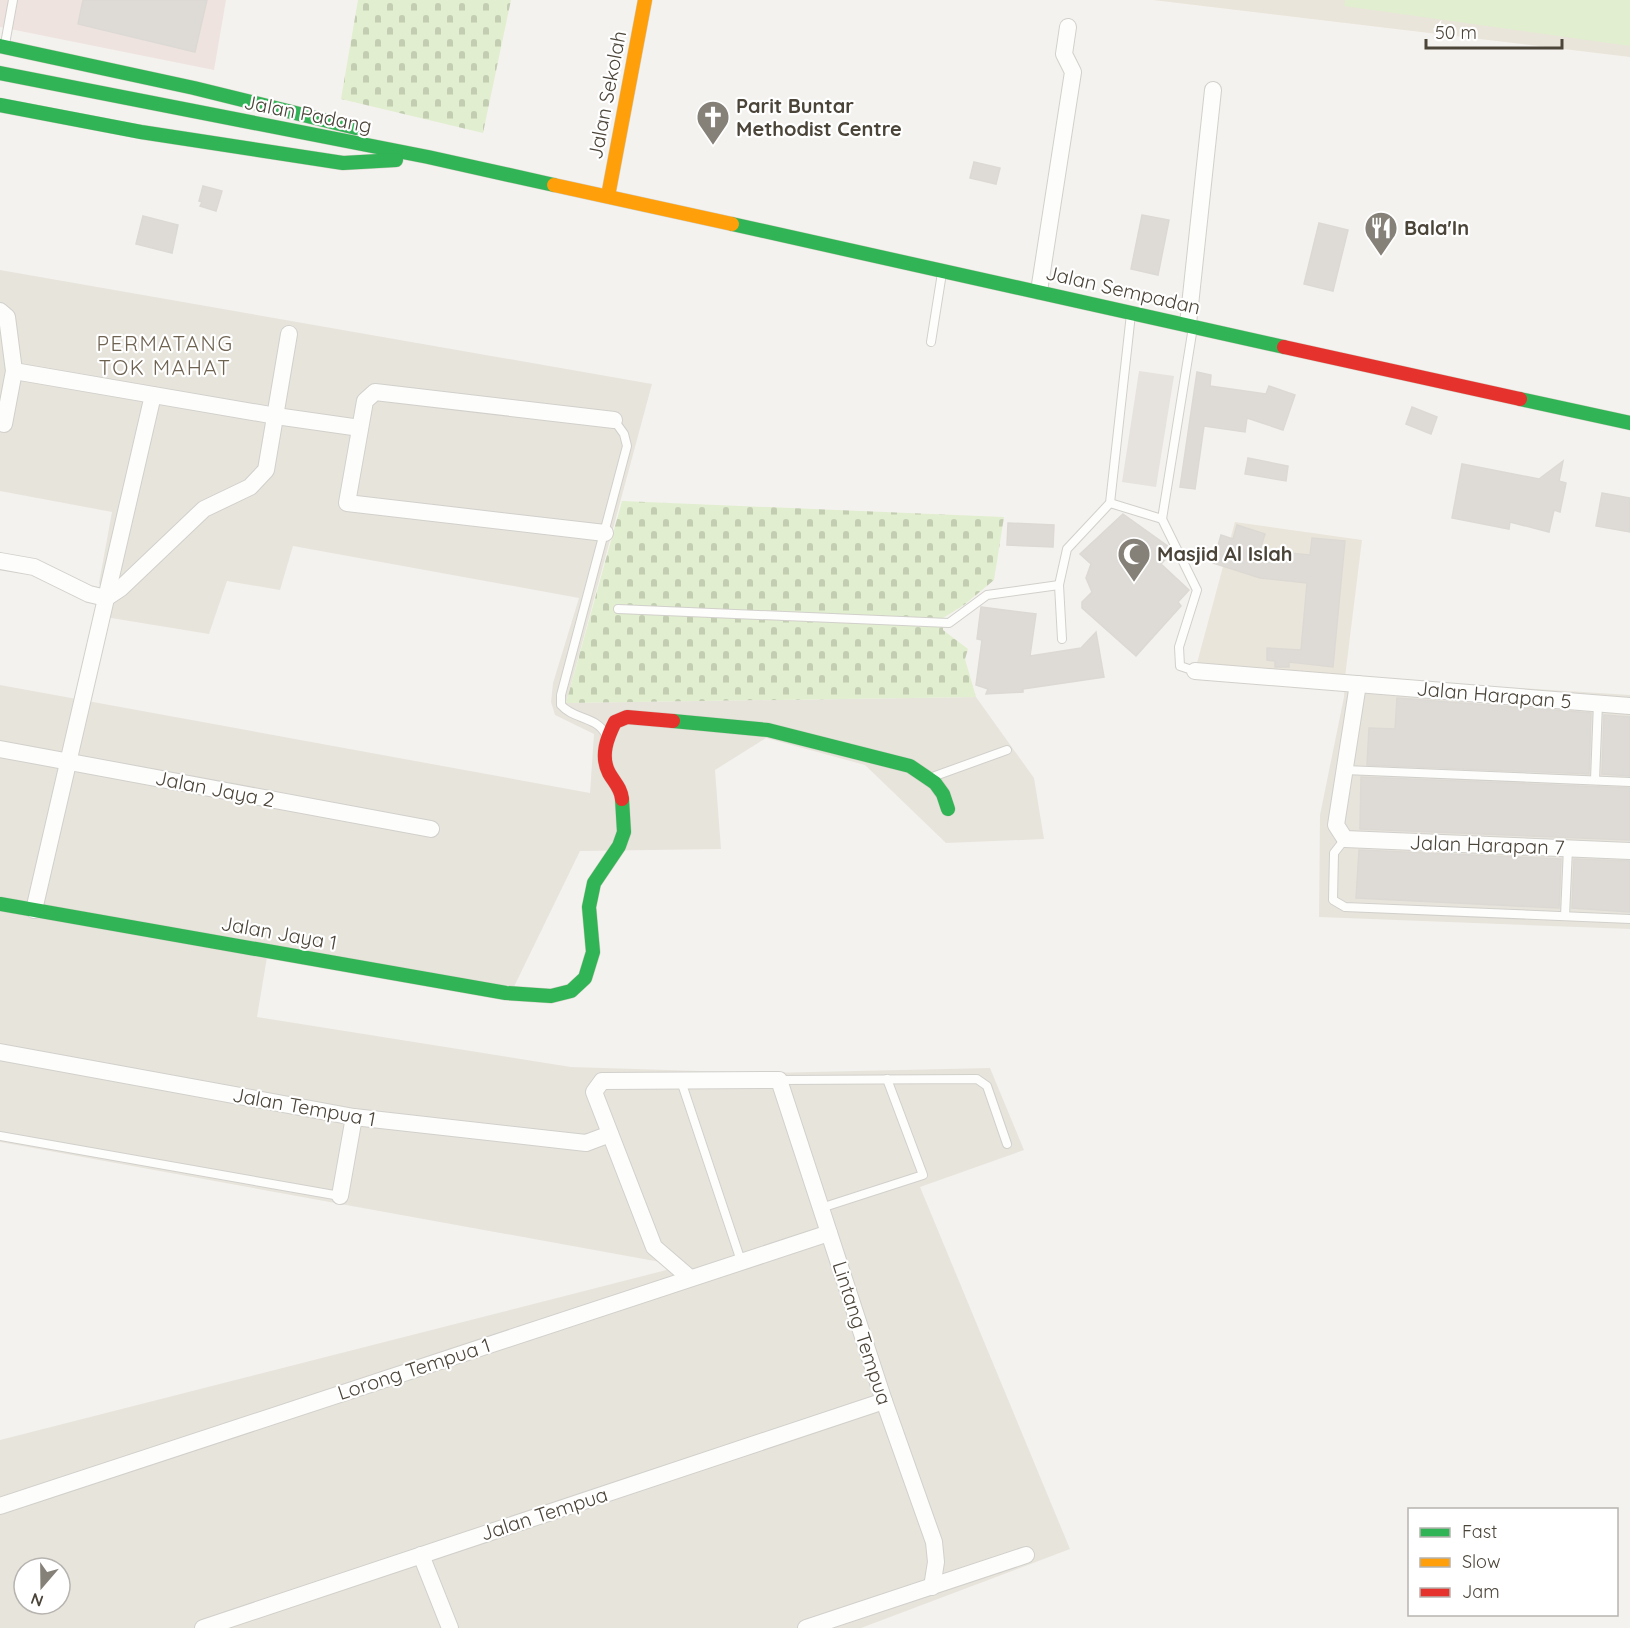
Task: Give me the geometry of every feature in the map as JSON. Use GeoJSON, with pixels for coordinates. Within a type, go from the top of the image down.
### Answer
{"type":"FeatureCollection","features":[{"type":"Feature","properties":{"kind":"street","name":"Jalan Sekolah"},"geometry":{"type":"LineString","coordinates":[[608,196],[645,0]]}},
{"type":"Feature","properties":{"kind":"street"},"geometry":{"type":"LineString","coordinates":[[1039,291],[1073,72],[1064,54],[1068,27]]}},
{"type":"Feature","properties":{"kind":"street"},"geometry":{"type":"LineString","coordinates":[[2,46],[194,88],[365,130],[428,157]]}},
{"type":"Feature","properties":{"kind":"street","name":"Jalan Padang"},"geometry":{"type":"LineString","coordinates":[[0,73],[428,157],[608,196]]}},
{"type":"Feature","properties":{"kind":"street"},"geometry":{"type":"LineString","coordinates":[[1191,325],[1213,90]]}},
{"type":"Feature","properties":{"kind":"street"},"geometry":{"type":"LineString","coordinates":[[0,105],[141,132],[344,163],[428,157]]}},
{"type":"Feature","properties":{"kind":"street","name":"Jalan Sempadan"},"geometry":{"type":"LineString","coordinates":[[608,196],[1630,423]]}},
{"type":"Feature","properties":{"kind":"street"},"geometry":{"type":"LineString","coordinates":[[0,312],[7,317],[14,371],[4,424]]}},
{"type":"Feature","properties":{"kind":"street"},"geometry":{"type":"LineString","coordinates":[[0,561],[34,567],[89,594],[106,597],[121,588],[204,509],[250,488],[266,470],[289,334]]}},
{"type":"Feature","properties":{"kind":"street"},"geometry":{"type":"LineString","coordinates":[[14,371],[276,416],[360,428]]}},
{"type":"Feature","properties":{"kind":"street"},"geometry":{"type":"LineString","coordinates":[[605,533],[347,503],[365,401],[375,392],[614,420]]}},
{"type":"Feature","properties":{"kind":"street"},"geometry":{"type":"LineString","coordinates":[[34,910],[153,395]]}},
{"type":"Feature","properties":{"kind":"street","name":"Jalan Harapan 5"},"geometry":{"type":"LineString","coordinates":[[1195,671],[1630,706]]}},
{"type":"Feature","properties":{"kind":"street"},"geometry":{"type":"LineString","coordinates":[[1345,839],[1336,825],[1358,684]]}},
{"type":"Feature","properties":{"kind":"street"},"geometry":{"type":"LineString","coordinates":[[607,738],[615,722],[627,717],[768,730],[910,766],[932,778],[945,796],[948,808]]}},
{"type":"Feature","properties":{"kind":"street","name":"Jalan Jaya 1"},"geometry":{"type":"LineString","coordinates":[[0,904],[494,991],[551,996],[571,991],[585,978],[592,952],[589,907],[594,883],[619,846],[624,832],[621,791],[608,771],[605,758],[607,738]]}},
{"type":"Feature","properties":{"kind":"street","name":"Jalan Jaya 2"},"geometry":{"type":"LineString","coordinates":[[0,749],[431,829]]}},
{"type":"Feature","properties":{"kind":"street","name":"Jalan Harapan 7"},"geometry":{"type":"LineString","coordinates":[[1345,839],[1630,851]]}},
{"type":"Feature","properties":{"kind":"street","name":"Jalan Tempua 1"},"geometry":{"type":"LineString","coordinates":[[0,1052],[354,1117],[586,1143],[610,1134]]}},
{"type":"Feature","properties":{"kind":"street"},"geometry":{"type":"LineString","coordinates":[[690,1278],[654,1247],[594,1092],[602,1081],[779,1080]]}},
{"type":"Feature","properties":{"kind":"street","name":"Lintang Tempua"},"geometry":{"type":"LineString","coordinates":[[779,1080],[884,1401],[934,1542],[936,1562],[932,1587]]}},
{"type":"Feature","properties":{"kind":"street"},"geometry":{"type":"LineString","coordinates":[[340,1196],[354,1117]]}},
{"type":"Feature","properties":{"kind":"street","name":"Lorong Tempua 1"},"geometry":{"type":"LineString","coordinates":[[0,1506],[829,1233]]}},
{"type":"Feature","properties":{"kind":"street","name":"Jalan Tempua"},"geometry":{"type":"LineString","coordinates":[[203,1628],[884,1401]]}},
{"type":"Feature","properties":{"kind":"street"},"geometry":{"type":"LineString","coordinates":[[421,1555],[450,1628]]}},
{"type":"Feature","properties":{"kind":"street"},"geometry":{"type":"LineString","coordinates":[[806,1628],[1026,1555]]}},
{"type":"Feature","properties":{"kind":"lane"},"geometry":{"type":"LineString","coordinates":[[2,46],[13,0]]}},
{"type":"Feature","properties":{"kind":"lane"},"geometry":{"type":"LineString","coordinates":[[931,342],[943,270]]}},
{"type":"Feature","properties":{"kind":"lane"},"geometry":{"type":"LineString","coordinates":[[1062,639],[1059,585],[1067,549],[1110,503],[1131,312]]}},
{"type":"Feature","properties":{"kind":"lane"},"geometry":{"type":"LineString","coordinates":[[1191,325],[1162,519],[1197,590],[1179,647],[1180,666],[1195,671]]}},
{"type":"Feature","properties":{"kind":"lane"},"geometry":{"type":"LineString","coordinates":[[607,738],[603,729],[596,722],[566,711],[561,705],[561,695],[627,446],[624,434],[614,420]]}},
{"type":"Feature","properties":{"kind":"lane"},"geometry":{"type":"LineString","coordinates":[[1110,503],[1162,519]]}},
{"type":"Feature","properties":{"kind":"lane"},"geometry":{"type":"LineString","coordinates":[[618,609],[949,622],[987,595],[1059,585]]}},
{"type":"Feature","properties":{"kind":"lane"},"geometry":{"type":"LineString","coordinates":[[1595,780],[1598,703]]}},
{"type":"Feature","properties":{"kind":"lane"},"geometry":{"type":"LineString","coordinates":[[932,778],[1007,750]]}},
{"type":"Feature","properties":{"kind":"lane"},"geometry":{"type":"LineString","coordinates":[[1345,770],[1630,782]]}},
{"type":"Feature","properties":{"kind":"lane"},"geometry":{"type":"LineString","coordinates":[[1345,839],[1334,853],[1334,900],[1345,907],[1630,919]]}},
{"type":"Feature","properties":{"kind":"lane"},"geometry":{"type":"LineString","coordinates":[[1565,916],[1568,848]]}},
{"type":"Feature","properties":{"kind":"lane"},"geometry":{"type":"LineString","coordinates":[[821,1208],[923,1174],[887,1078]]}},
{"type":"Feature","properties":{"kind":"lane"},"geometry":{"type":"LineString","coordinates":[[779,1080],[972,1078],[987,1086],[1007,1144]]}},
{"type":"Feature","properties":{"kind":"lane"},"geometry":{"type":"LineString","coordinates":[[681,1081],[741,1261]]}},
{"type":"Feature","properties":{"kind":"lane"},"geometry":{"type":"LineString","coordinates":[[0,1136],[340,1196]]}},
{"type":"Feature","properties":{"kind":"shaded area"},"geometry":{"type":"Polygon","coordinates":[[[0,0],[226,0],[214,70],[0,27],[0,0]]]}},
{"type":"Feature","properties":{"kind":"shaded area"},"geometry":{"type":"Polygon","coordinates":[[[1153,0],[1630,0],[1630,57],[1153,0]]]}},
{"type":"Feature","properties":{"kind":"shaded area"},"geometry":{"type":"Polygon","coordinates":[[[0,270],[652,384],[566,703],[976,697],[1034,778],[1044,839],[946,843],[865,765],[766,738],[715,770],[721,849],[580,851],[508,999],[267,957],[257,1017],[571,1067],[767,1073],[990,1068],[1024,1150],[920,1187],[1070,1549],[861,1628],[0,1628],[0,1440],[682,1266],[0,1142],[0,685],[590,793],[594,734],[555,715],[551,702],[553,683],[579,598],[293,546],[280,590],[227,581],[209,634],[111,618],[99,583],[112,512],[0,491],[0,270]]]}},
{"type":"Feature","properties":{"kind":"shaded area"},"geometry":{"type":"Polygon","coordinates":[[[1139,371],[1174,376],[1156,487],[1122,482],[1139,371]]]}},
{"type":"Feature","properties":{"kind":"shaded area"},"geometry":{"type":"Polygon","coordinates":[[[1235,522],[1362,540],[1345,677],[1197,663],[1235,522]]]}},
{"type":"Feature","properties":{"kind":"shaded area"},"geometry":{"type":"Polygon","coordinates":[[[1345,677],[1630,695],[1630,929],[1319,917],[1320,815],[1344,697],[1345,677]]]}},
{"type":"Feature","properties":{"kind":"green space"},"geometry":{"type":"Polygon","coordinates":[[[358,0],[511,0],[483,133],[341,99],[358,0]]]}},
{"type":"Feature","properties":{"kind":"green space"},"geometry":{"type":"Polygon","coordinates":[[[1345,0],[1630,0],[1630,46],[1344,6],[1345,0]]]}},
{"type":"Feature","properties":{"kind":"green space"},"geometry":{"type":"Polygon","coordinates":[[[622,501],[1004,517],[994,580],[964,605],[943,618],[943,630],[968,649],[965,659],[976,697],[566,703],[622,501]]]}},
{"type":"Feature","properties":{"kind":"building"},"geometry":{"type":"Polygon","coordinates":[[[83,0],[207,0],[195,52],[78,24],[83,0]]]}},
{"type":"Feature","properties":{"kind":"building"},"geometry":{"type":"Polygon","coordinates":[[[974,162],[1000,168],[996,184],[970,178],[974,162]]]}},
{"type":"Feature","properties":{"kind":"building"},"geometry":{"type":"Polygon","coordinates":[[[203,186],[222,191],[216,211],[200,206],[203,186]]]}},
{"type":"Feature","properties":{"kind":"building"},"geometry":{"type":"Polygon","coordinates":[[[1142,215],[1169,220],[1158,275],[1131,269],[1142,215]]]}},
{"type":"Feature","properties":{"kind":"building"},"geometry":{"type":"Polygon","coordinates":[[[143,216],[178,225],[172,253],[136,244],[143,216]]]}},
{"type":"Feature","properties":{"kind":"building"},"geometry":{"type":"Polygon","coordinates":[[[1319,223],[1348,230],[1333,291],[1304,284],[1319,223]]]}},
{"type":"Feature","properties":{"kind":"building"},"geometry":{"type":"Polygon","coordinates":[[[1197,372],[1211,375],[1210,386],[1266,394],[1269,386],[1295,395],[1283,430],[1247,418],[1245,432],[1204,426],[1195,489],[1180,487],[1197,372]]]}},
{"type":"Feature","properties":{"kind":"building"},"geometry":{"type":"Polygon","coordinates":[[[1412,407],[1437,417],[1431,434],[1406,424],[1412,407]]]}},
{"type":"Feature","properties":{"kind":"building"},"geometry":{"type":"Polygon","coordinates":[[[1248,458],[1288,466],[1286,481],[1245,474],[1248,458]]]}},
{"type":"Feature","properties":{"kind":"building"},"geometry":{"type":"Polygon","coordinates":[[[1563,461],[1559,481],[1566,483],[1560,512],[1554,510],[1549,532],[1510,522],[1509,529],[1452,518],[1462,464],[1539,479],[1563,461]]]}},
{"type":"Feature","properties":{"kind":"building"},"geometry":{"type":"Polygon","coordinates":[[[1602,493],[1630,498],[1630,532],[1596,526],[1602,493]]]}},
{"type":"Feature","properties":{"kind":"building","name":"Masjid Al Islah"},"geometry":{"type":"Polygon","coordinates":[[[1123,514],[1169,547],[1171,553],[1161,564],[1189,590],[1178,602],[1181,606],[1136,656],[1082,608],[1082,602],[1092,592],[1086,578],[1091,564],[1080,554],[1123,514]]]}},
{"type":"Feature","properties":{"kind":"building"},"geometry":{"type":"Polygon","coordinates":[[[1008,523],[1054,525],[1053,547],[1007,545],[1008,523]]]}},
{"type":"Feature","properties":{"kind":"building"},"geometry":{"type":"Polygon","coordinates":[[[1237,525],[1265,534],[1260,550],[1310,555],[1312,538],[1345,541],[1333,667],[1289,662],[1289,667],[1275,667],[1275,661],[1267,660],[1267,648],[1301,650],[1307,583],[1260,578],[1213,563],[1221,535],[1233,539],[1237,525]]]}},
{"type":"Feature","properties":{"kind":"building"},"geometry":{"type":"Polygon","coordinates":[[[981,607],[1036,614],[1030,656],[1081,648],[1096,632],[1104,677],[1023,689],[1023,692],[986,694],[988,689],[976,685],[982,640],[977,639],[981,607]]]}},
{"type":"Feature","properties":{"kind":"building"},"geometry":{"type":"Polygon","coordinates":[[[1397,698],[1591,713],[1589,774],[1367,765],[1369,728],[1395,729],[1397,698]]]}},
{"type":"Feature","properties":{"kind":"building"},"geometry":{"type":"Polygon","coordinates":[[[1604,715],[1630,717],[1630,776],[1602,774],[1604,715]]]}},
{"type":"Feature","properties":{"kind":"building"},"geometry":{"type":"Polygon","coordinates":[[[1361,777],[1630,788],[1630,840],[1360,829],[1361,777]]]}},
{"type":"Feature","properties":{"kind":"building"},"geometry":{"type":"Polygon","coordinates":[[[1359,850],[1561,859],[1559,908],[1356,898],[1359,850]]]}},
{"type":"Feature","properties":{"kind":"building"},"geometry":{"type":"Polygon","coordinates":[[[1574,859],[1630,861],[1630,912],[1572,908],[1574,859]]]}},
{"type":"Feature","properties":{"kind":"traffic: fast"},"geometry":{"type":"LineString","coordinates":[[0,46],[194,88],[356,128]]}},
{"type":"Feature","properties":{"kind":"traffic: fast"},"geometry":{"type":"LineString","coordinates":[[0,73],[428,157],[554,185]]}},
{"type":"Feature","properties":{"kind":"traffic: fast"},"geometry":{"type":"LineString","coordinates":[[0,105],[141,132],[343,163],[396,160]]}},
{"type":"Feature","properties":{"kind":"traffic: fast"},"geometry":{"type":"LineString","coordinates":[[732,224],[1284,347]]}},
{"type":"Feature","properties":{"kind":"traffic: fast"},"geometry":{"type":"LineString","coordinates":[[1520,399],[1630,423]]}},
{"type":"Feature","properties":{"kind":"traffic: fast"},"geometry":{"type":"LineString","coordinates":[[673,721],[768,730],[910,766],[935,783],[943,794],[948,809]]}},
{"type":"Feature","properties":{"kind":"traffic: fast"},"geometry":{"type":"LineString","coordinates":[[0,904],[506,993],[551,996],[571,991],[585,978],[593,952],[589,907],[594,883],[619,846],[624,832],[622,799]]}},
{"type":"Feature","properties":{"kind":"traffic: slow"},"geometry":{"type":"LineString","coordinates":[[608,196],[645,0]]}},
{"type":"Feature","properties":{"kind":"traffic: slow"},"geometry":{"type":"LineString","coordinates":[[554,185],[732,224]]}},
{"type":"Feature","properties":{"kind":"traffic: jam"},"geometry":{"type":"LineString","coordinates":[[1284,347],[1520,399]]}},
{"type":"Feature","properties":{"kind":"traffic: jam"},"geometry":{"type":"LineString","coordinates":[[622,799],[619,788],[606,767],[605,760],[607,741],[615,722],[627,717],[673,721]]}},
{"type":"Feature","properties":{"kind":"place","name":"Parit Buntar Methodist Centre"},"geometry":{"type":"Point","coordinates":[713,146]}},
{"type":"Feature","properties":{"kind":"place","name":"Bala'In"},"geometry":{"type":"Point","coordinates":[1381,257]}},
{"type":"Feature","properties":{"kind":"place","name":"Masjid Al Islah"},"geometry":{"type":"Point","coordinates":[1134,583]}},
{"type":"Feature","properties":{"kind":"district","name":"PERMATANG TOK MAHAT"},"geometry":{"type":"Point","coordinates":[165,356]}}]}
